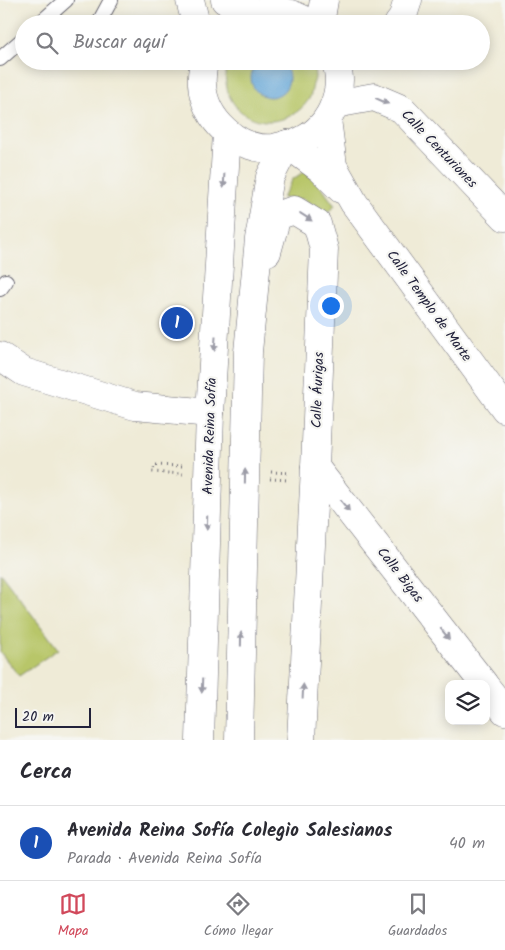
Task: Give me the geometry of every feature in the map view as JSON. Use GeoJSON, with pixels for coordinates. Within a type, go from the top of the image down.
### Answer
{"type":"FeatureCollection","features":[{"type":"Feature","properties":{"kind":"main road"},"geometry":{"type":"LineString","coordinates":[[190,0],[194,15]]}},
{"type":"Feature","properties":{"kind":"main road"},"geometry":{"type":"LineString","coordinates":[[225,0],[249,12],[276,12],[293,15]]}},
{"type":"Feature","properties":{"kind":"main road"},"geometry":{"type":"LineString","coordinates":[[322,15],[324,0]]}},
{"type":"Feature","properties":{"kind":"main road"},"geometry":{"type":"LineString","coordinates":[[403,15],[408,0]]}},
{"type":"Feature","properties":{"kind":"main road"},"geometry":{"type":"LineString","coordinates":[[203,70],[202,84],[205,101],[213,117],[227,133],[242,142],[265,148],[277,148],[294,144],[313,134],[331,111]]}},
{"type":"Feature","properties":{"kind":"main road","name":"Calle Templo de Marte"},"geometry":{"type":"LineString","coordinates":[[338,70],[338,91],[331,111],[334,166],[354,203],[505,409]]}},
{"type":"Feature","properties":{"kind":"main road","name":"Calle Centuriones"},"geometry":{"type":"LineString","coordinates":[[331,111],[374,97],[402,109],[505,217]]}},
{"type":"Feature","properties":{"kind":"main road","name":"Avenida Reina Sofía"},"geometry":{"type":"LineString","coordinates":[[200,740],[210,413],[227,133]]}},
{"type":"Feature","properties":{"kind":"main road"},"geometry":{"type":"LineString","coordinates":[[239,740],[248,352],[259,239],[270,178],[288,144]]}},
{"type":"Feature","properties":{"kind":"main road","name":"Calle Templo de Marte"},"geometry":{"type":"LineString","coordinates":[[288,144],[321,169],[354,203]]}},
{"type":"Feature","properties":{"kind":"main road","name":"Calle Áurigas"},"geometry":{"type":"LineString","coordinates":[[248,352],[269,244],[277,216],[294,210],[317,224],[324,249],[305,474],[301,740]]}},
{"type":"Feature","properties":{"kind":"main road"},"geometry":{"type":"LineString","coordinates":[[0,356],[24,372],[136,406],[210,413]]}},
{"type":"Feature","properties":{"kind":"main road","name":"Calle Bigas"},"geometry":{"type":"LineString","coordinates":[[305,474],[481,680]]}},
{"type":"Feature","properties":{"kind":"main road"},"geometry":{"type":"LineString","coordinates":[[490,692],[505,711]]}},
{"type":"Feature","properties":{"kind":"lane"},"geometry":{"type":"LineString","coordinates":[[49,15],[66,0]]}},
{"type":"Feature","properties":{"kind":"lane"},"geometry":{"type":"LineString","coordinates":[[103,15],[111,0]]}},
{"type":"Feature","properties":{"kind":"lane"},"geometry":{"type":"LineString","coordinates":[[0,59],[15,46]]}},
{"type":"Feature","properties":{"kind":"path"},"geometry":{"type":"LineString","coordinates":[[173,466],[155,465],[152,472],[186,474]]}},
{"type":"Feature","properties":{"kind":"path"},"geometry":{"type":"LineString","coordinates":[[268,479],[305,474]]}},
{"type":"Feature","properties":{"kind":"green space"},"geometry":{"type":"Polygon","coordinates":[[[226,70],[314,70],[315,78],[309,99],[300,109],[290,116],[266,121],[254,119],[243,113],[234,104],[228,92],[226,70]]]}},
{"type":"Feature","properties":{"kind":"green space"},"geometry":{"type":"Polygon","coordinates":[[[305,171],[318,183],[335,206],[327,213],[303,199],[282,198],[293,179],[305,171]]]}},
{"type":"Feature","properties":{"kind":"green space"},"geometry":{"type":"Polygon","coordinates":[[[0,572],[58,649],[19,676],[0,652],[0,572]]]}},
{"type":"Feature","properties":{"kind":"water"},"geometry":{"type":"Polygon","coordinates":[[[254,70],[287,71],[289,78],[287,85],[277,95],[270,97],[263,95],[253,85],[251,78],[254,70]]]}},
{"type":"Feature","properties":{"kind":"place","name":"Avenida Reina Sofía Colegio Salesianos"},"geometry":{"type":"Point","coordinates":[177,323]}}]}
